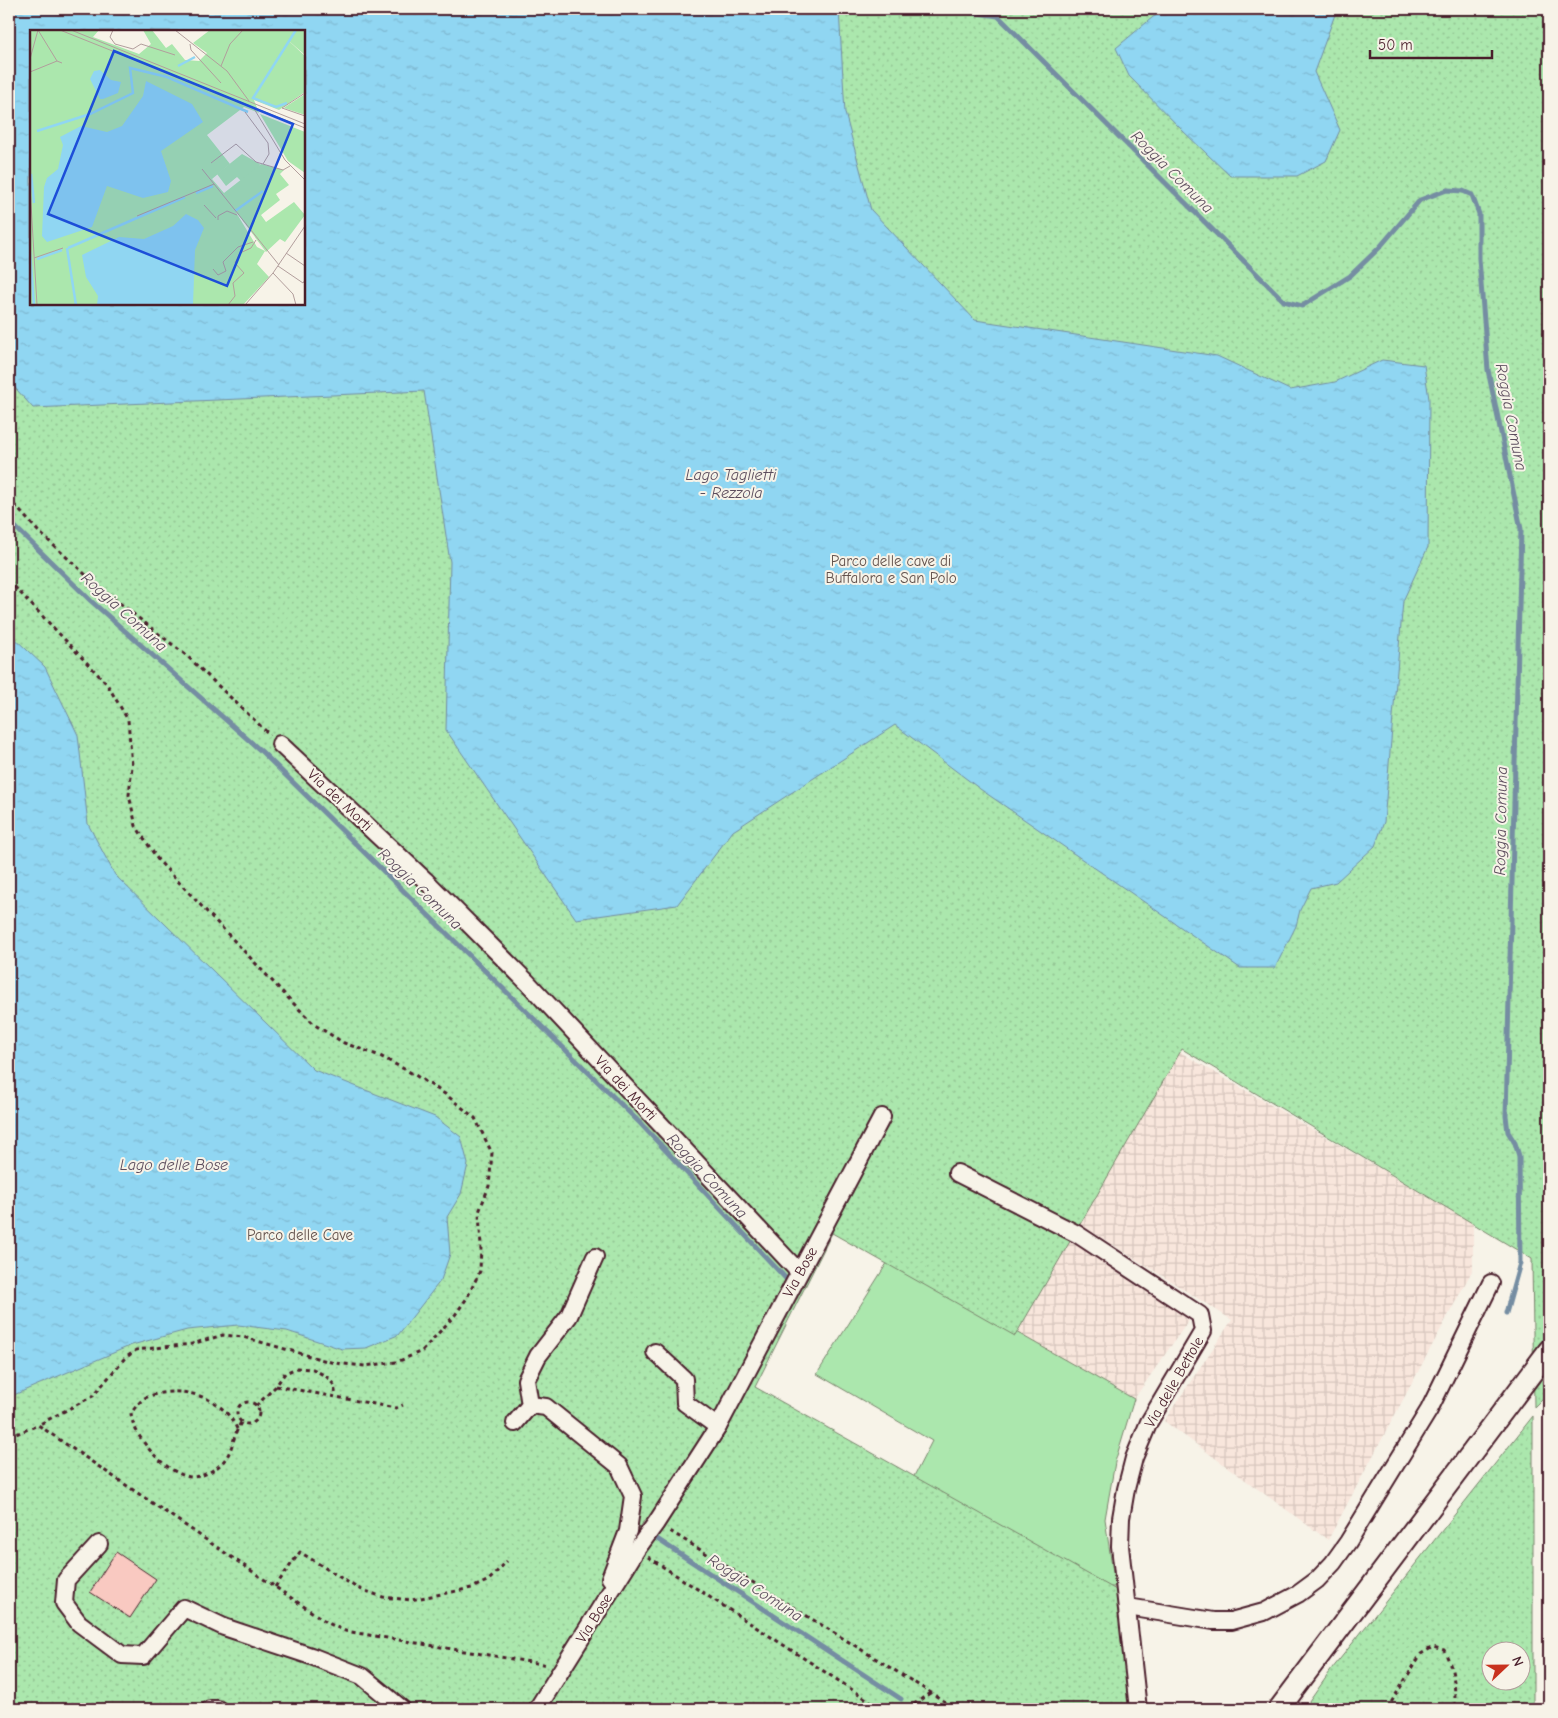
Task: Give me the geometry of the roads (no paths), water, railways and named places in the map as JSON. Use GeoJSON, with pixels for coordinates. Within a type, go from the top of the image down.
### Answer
{"type":"FeatureCollection","features":[{"type":"Feature","properties":{"kind":"main road"},"geometry":{"type":"LineString","coordinates":[[1278,1709],[1549,1350]]}},
{"type":"Feature","properties":{"kind":"street","name":"Via dei Morti"},"geometry":{"type":"LineString","coordinates":[[280,744],[425,880],[528,983],[799,1272]]}},
{"type":"Feature","properties":{"kind":"street","name":"Via Bose"},"geometry":{"type":"LineString","coordinates":[[536,1709],[637,1549],[718,1427],[882,1117]]}},
{"type":"Feature","properties":{"kind":"street","name":"Via delle Bettole"},"geometry":{"type":"LineString","coordinates":[[957,1173],[1078,1234],[1200,1315],[1203,1331],[1149,1422],[1134,1458],[1121,1518],[1120,1546],[1138,1709]]}},
{"type":"Feature","properties":{"kind":"street"},"geometry":{"type":"LineString","coordinates":[[515,1423],[530,1405],[526,1380],[538,1356],[569,1316],[596,1257]]}},
{"type":"Feature","properties":{"kind":"street"},"geometry":{"type":"LineString","coordinates":[[1128,1607],[1213,1621],[1231,1621],[1264,1612],[1298,1594],[1317,1580],[1332,1564],[1348,1542],[1429,1410],[1491,1283]]}},
{"type":"Feature","properties":{"kind":"street"},"geometry":{"type":"LineString","coordinates":[[655,1352],[684,1379],[684,1403],[718,1427]]}},
{"type":"Feature","properties":{"kind":"street"},"geometry":{"type":"LineString","coordinates":[[530,1405],[546,1407],[619,1466],[633,1496],[628,1531],[595,1615]]}},
{"type":"Feature","properties":{"kind":"street"},"geometry":{"type":"LineString","coordinates":[[99,1544],[66,1580],[64,1603],[79,1623],[122,1655],[143,1656],[184,1608],[224,1627],[295,1650],[362,1676],[402,1709]]}},
{"type":"Feature","properties":{"kind":"street"},"geometry":{"type":"LineString","coordinates":[[210,1709],[218,1709]]}},
{"type":"Feature","properties":{"kind":"water","name":"Lago Taglietti - Rezzola"},"geometry":{"type":"Polygon","coordinates":[[[9,9],[839,9],[845,113],[871,210],[975,320],[1217,356],[1290,390],[1335,382],[1382,360],[1424,365],[1429,399],[1428,547],[1403,601],[1384,822],[1375,846],[1336,882],[1311,888],[1300,910],[1296,926],[1275,968],[1240,968],[980,789],[895,725],[733,831],[677,905],[576,919],[446,730],[450,562],[424,391],[33,408],[9,381],[9,9]]]}},
{"type":"Feature","properties":{"kind":"water"},"geometry":{"type":"Polygon","coordinates":[[[1170,9],[1337,9],[1314,72],[1340,130],[1326,161],[1297,176],[1230,176],[1183,131],[1129,76],[1116,48],[1153,17],[1170,9]]]}},
{"type":"Feature","properties":{"kind":"water","name":"Lago delle Bose"},"geometry":{"type":"Polygon","coordinates":[[[9,633],[45,667],[78,735],[88,824],[115,875],[314,1070],[435,1117],[461,1137],[468,1164],[461,1194],[447,1217],[450,1254],[441,1280],[398,1335],[366,1348],[342,1349],[287,1331],[238,1325],[187,1330],[132,1345],[9,1397],[9,633]]]}},
{"type":"Feature","properties":{"kind":"waterway","name":"Roggia Comuna"},"geometry":{"type":"LineString","coordinates":[[962,9],[964,11],[998,16],[1284,301],[1302,306],[1350,276],[1379,248],[1420,200],[1447,190],[1463,191],[1472,195],[1479,214],[1479,259],[1488,370],[1521,529],[1506,1116],[1508,1132],[1515,1143],[1519,1156],[1520,1263],[1506,1313]]}},
{"type":"Feature","properties":{"kind":"waterway","name":"Roggia Comuna"},"geometry":{"type":"LineString","coordinates":[[9,521],[91,601],[261,751],[640,1123],[791,1284]]}},
{"type":"Feature","properties":{"kind":"waterway","name":"Roggia Comuna"},"geometry":{"type":"LineString","coordinates":[[651,1535],[901,1699]]}},
{"type":"Feature","properties":{"kind":"park label","name":"Parco delle cave di Buffalora e San Polo"},"geometry":{"type":"Point","coordinates":[891,570]}},
{"type":"Feature","properties":{"kind":"park label","name":"Parco delle Cave"},"geometry":{"type":"Point","coordinates":[300,1235]}}]}
